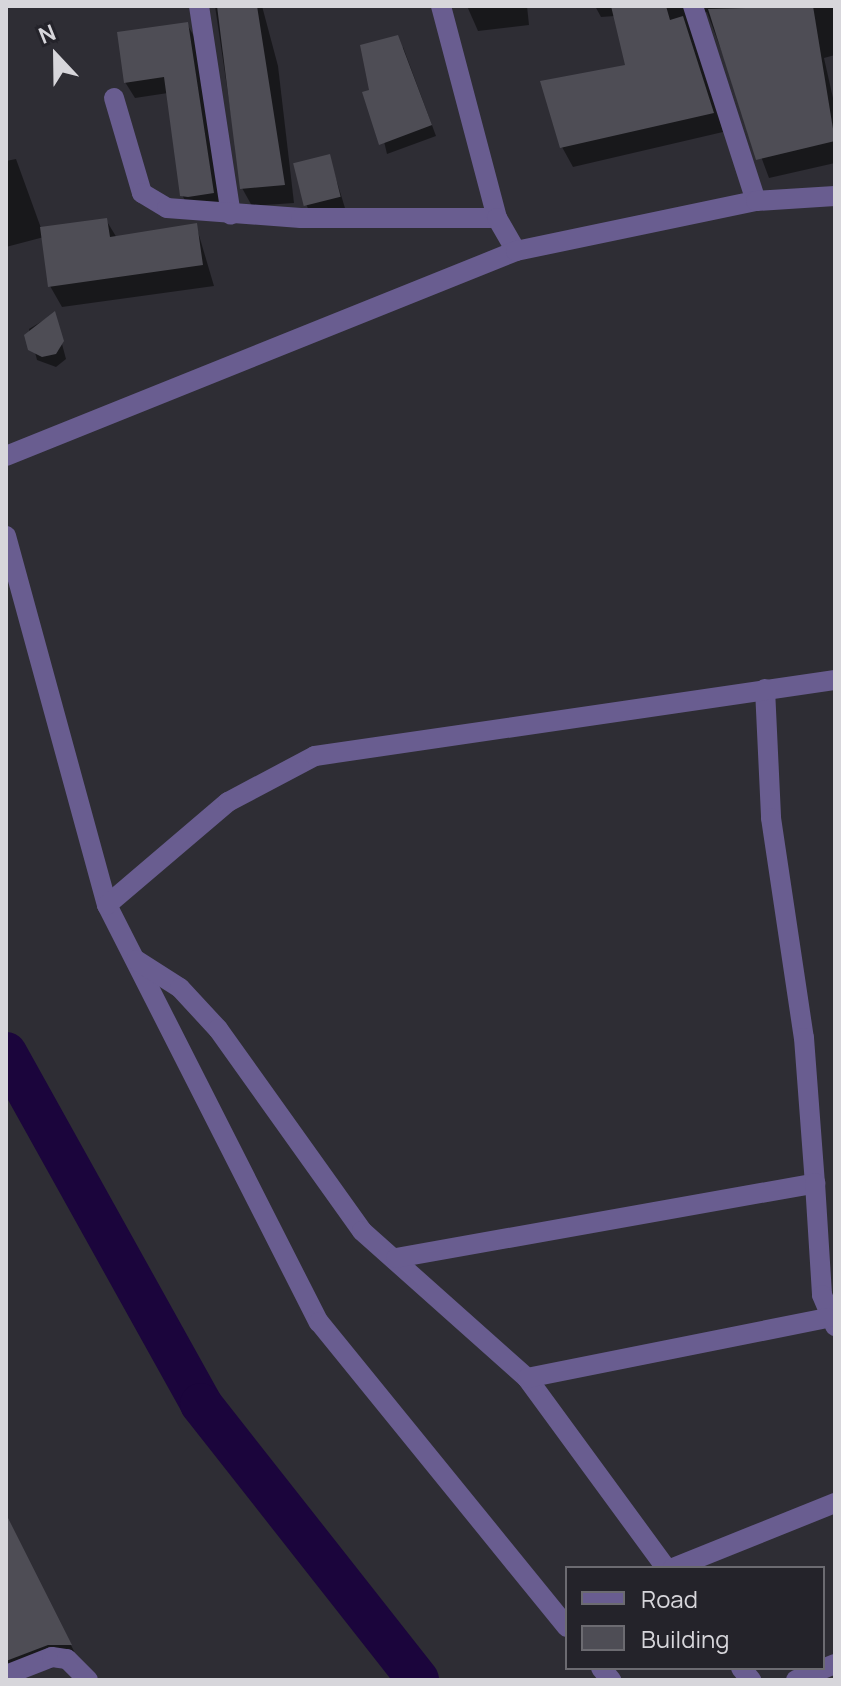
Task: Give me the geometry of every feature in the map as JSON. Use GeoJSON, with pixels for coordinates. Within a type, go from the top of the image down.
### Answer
{"type":"FeatureCollection","features":[{"type":"Feature","properties":{"kind":"street"},"geometry":{"type":"LineString","coordinates":[[199,6],[231,215]]}},
{"type":"Feature","properties":{"kind":"street"},"geometry":{"type":"LineString","coordinates":[[441,6],[497,218],[516,251]]}},
{"type":"Feature","properties":{"kind":"street"},"geometry":{"type":"LineString","coordinates":[[693,6],[756,201]]}},
{"type":"Feature","properties":{"kind":"street"},"geometry":{"type":"LineString","coordinates":[[114,98],[142,193],[167,208],[231,215],[497,218]]}},
{"type":"Feature","properties":{"kind":"street"},"geometry":{"type":"LineString","coordinates":[[6,456],[516,251],[756,201],[835,196]]}},
{"type":"Feature","properties":{"kind":"street"},"geometry":{"type":"LineString","coordinates":[[6,536],[107,905],[319,1322],[565,1625]]}},
{"type":"Feature","properties":{"kind":"street"},"geometry":{"type":"LineString","coordinates":[[107,905],[228,802],[315,756],[835,680]]}},
{"type":"Feature","properties":{"kind":"street"},"geometry":{"type":"LineString","coordinates":[[527,1378],[831,1322],[815,1183],[804,1038],[771,818],[765,689]]}},
{"type":"Feature","properties":{"kind":"street"},"geometry":{"type":"LineString","coordinates":[[134,959],[180,988],[218,1029],[362,1231],[396,1258],[527,1378],[665,1566]]}},
{"type":"Feature","properties":{"kind":"street"},"geometry":{"type":"LineString","coordinates":[[396,1258],[815,1183]]}},
{"type":"Feature","properties":{"kind":"street"},"geometry":{"type":"LineString","coordinates":[[678,1566],[835,1503]]}},
{"type":"Feature","properties":{"kind":"street"},"geometry":{"type":"LineString","coordinates":[[6,1675],[52,1657],[67,1659],[88,1680]]}},
{"type":"Feature","properties":{"kind":"street"},"geometry":{"type":"LineString","coordinates":[[796,1680],[820,1670]]}},
{"type":"Feature","properties":{"kind":"building"},"geometry":{"type":"Polygon","coordinates":[[[217,6],[257,6],[285,185],[240,189],[217,6]]]}},
{"type":"Feature","properties":{"kind":"building"},"geometry":{"type":"Polygon","coordinates":[[[611,6],[666,6],[670,20],[683,16],[714,113],[560,148],[540,81],[625,65],[611,6]]]}},
{"type":"Feature","properties":{"kind":"building"},"geometry":{"type":"Polygon","coordinates":[[[813,6],[835,141],[756,160],[708,9],[813,6]]]}},
{"type":"Feature","properties":{"kind":"building"},"geometry":{"type":"Polygon","coordinates":[[[188,22],[214,193],[188,197],[180,196],[164,77],[124,83],[117,32],[188,22]]]}},
{"type":"Feature","properties":{"kind":"building"},"geometry":{"type":"Polygon","coordinates":[[[398,35],[432,125],[379,145],[362,92],[369,90],[360,45],[398,35]]]}},
{"type":"Feature","properties":{"kind":"building"},"geometry":{"type":"Polygon","coordinates":[[[330,154],[341,197],[304,206],[293,163],[330,154]]]}},
{"type":"Feature","properties":{"kind":"building"},"geometry":{"type":"Polygon","coordinates":[[[107,218],[110,237],[197,223],[203,265],[48,287],[40,227],[107,218]]]}},
{"type":"Feature","properties":{"kind":"building"},"geometry":{"type":"Polygon","coordinates":[[[55,311],[64,341],[56,354],[42,357],[28,350],[24,335],[55,311]]]}},
{"type":"Feature","properties":{"kind":"building"},"geometry":{"type":"Polygon","coordinates":[[[6,1514],[72,1645],[48,1645],[6,1661],[6,1514]]]}},
{"type":"Feature","properties":{"kind":"waterway"},"geometry":{"type":"LineString","coordinates":[[6,1053],[201,1404],[418,1680]]}}]}
